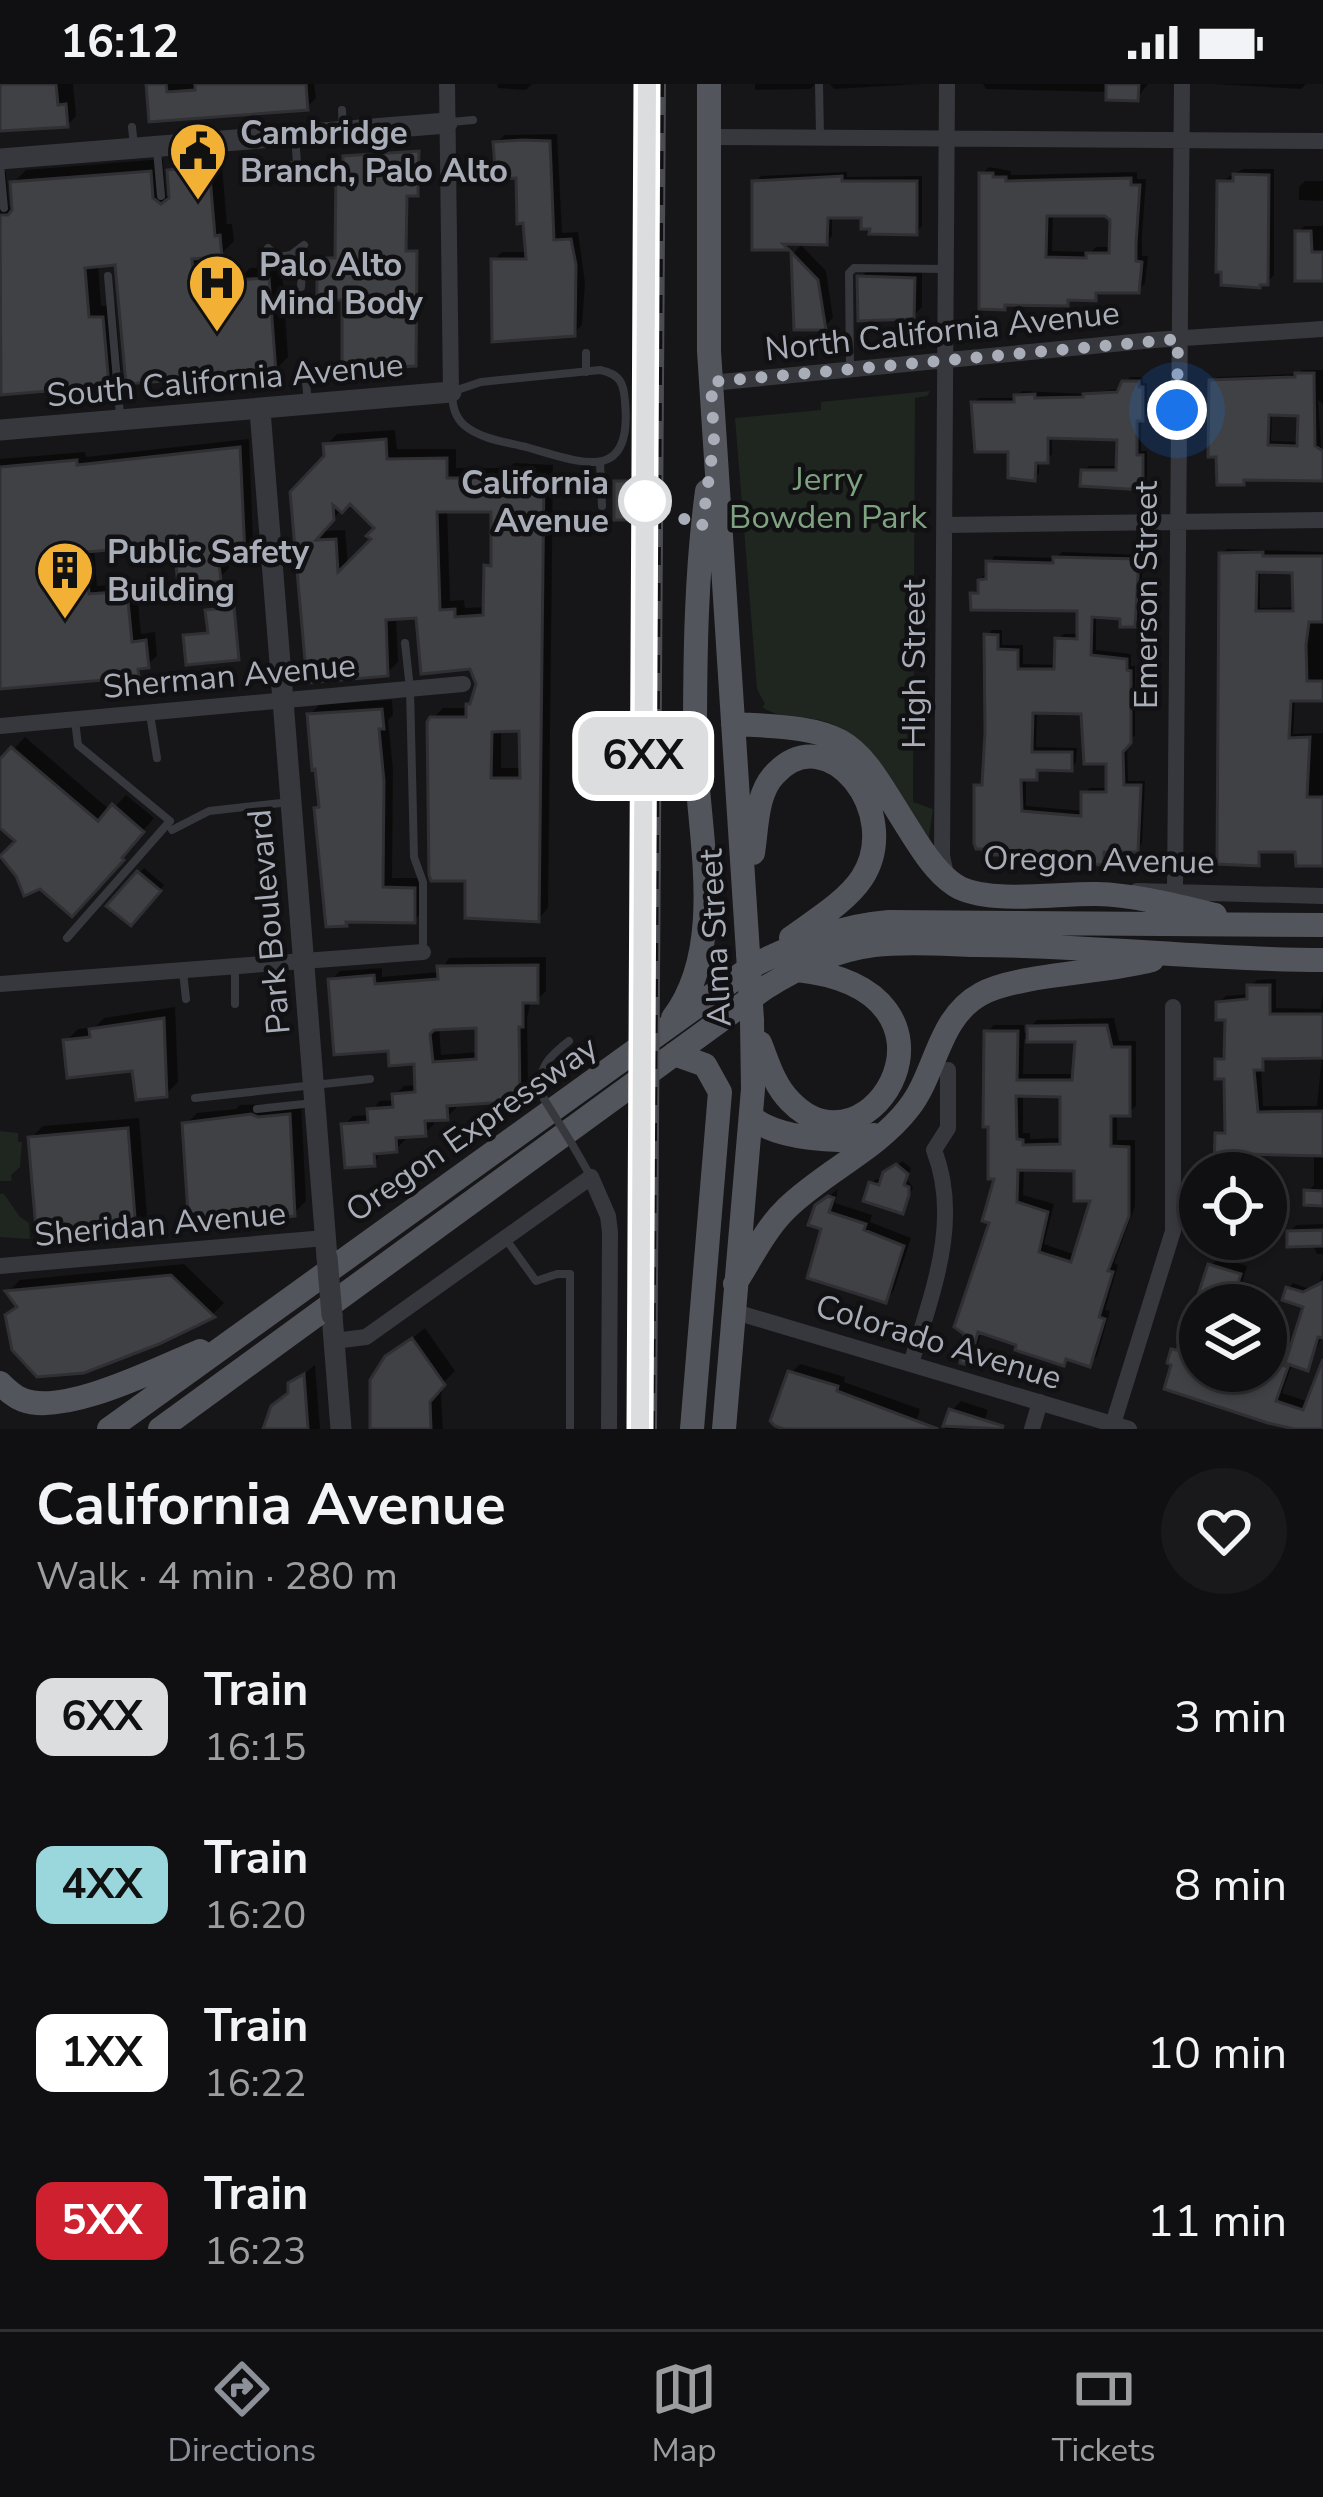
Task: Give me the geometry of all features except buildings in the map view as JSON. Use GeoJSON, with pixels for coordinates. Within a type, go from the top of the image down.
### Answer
{"type":"FeatureCollection","features":[{"type":"Feature","properties":{"kind":"main road","name":"Alma Street"},"geometry":{"type":"LineString","coordinates":[[709,84],[711,382],[752,1022],[751,1116],[724,1429]]}},
{"type":"Feature","properties":{"kind":"main road"},"geometry":{"type":"LineString","coordinates":[[692,1429],[720,1092],[704,1064],[665,1046],[691,992],[703,946],[695,742],[697,578],[714,441]]}},
{"type":"Feature","properties":{"kind":"main road","name":"Oregon Avenue"},"geometry":{"type":"LineString","coordinates":[[733,724],[812,729],[850,745],[872,770],[929,860],[962,889],[988,894],[1100,894]]}},
{"type":"Feature","properties":{"kind":"main road"},"geometry":{"type":"LineString","coordinates":[[746,897],[762,797],[774,774],[810,759],[838,765],[850,774],[873,816],[868,866],[839,901],[751,959]]}},
{"type":"Feature","properties":{"kind":"main road"},"geometry":{"type":"LineString","coordinates":[[1100,894],[1258,925]]}},
{"type":"Feature","properties":{"kind":"main road","name":"Oregon Expressway"},"geometry":{"type":"LineString","coordinates":[[160,1428],[665,1046],[751,959],[869,924],[1323,925]]}},
{"type":"Feature","properties":{"kind":"main road","name":"Oregon Expressway"},"geometry":{"type":"LineString","coordinates":[[109,1429],[235,1336],[665,1046],[795,970],[841,952],[907,943],[1323,960]]}},
{"type":"Feature","properties":{"kind":"main road"},"geometry":{"type":"LineString","coordinates":[[735,1284],[788,1207],[892,1126],[919,1093],[955,1016],[977,995],[1166,956]]}},
{"type":"Feature","properties":{"kind":"main road"},"geometry":{"type":"LineString","coordinates":[[752,1022],[777,1083],[805,1113],[846,1120],[882,1099],[891,1088],[899,1059],[899,1043],[888,1013],[855,982],[795,970]]}},
{"type":"Feature","properties":{"kind":"main road"},"geometry":{"type":"LineString","coordinates":[[751,1116],[762,1126],[792,1135],[836,1139],[866,1139],[892,1126]]}},
{"type":"Feature","properties":{"kind":"main road"},"geometry":{"type":"LineString","coordinates":[[0,1383],[22,1400],[52,1403],[110,1387],[235,1336]]}},
{"type":"Feature","properties":{"kind":"street"},"geometry":{"type":"LineString","coordinates":[[448,84],[451,392]]}},
{"type":"Feature","properties":{"kind":"street","name":"High Street"},"geometry":{"type":"LineString","coordinates":[[947,84],[942,866],[950,881]]}},
{"type":"Feature","properties":{"kind":"street","name":"Emerson Street"},"geometry":{"type":"LineString","coordinates":[[1175,890],[1182,84]]}},
{"type":"Feature","properties":{"kind":"street"},"geometry":{"type":"LineString","coordinates":[[0,161],[91,141],[133,138],[157,146],[295,135],[342,120],[446,123]]}},
{"type":"Feature","properties":{"kind":"street"},"geometry":{"type":"LineString","coordinates":[[708,137],[1323,141]]}},
{"type":"Feature","properties":{"kind":"street","name":"North California Avenue"},"geometry":{"type":"LineString","coordinates":[[711,382],[1323,329]]}},
{"type":"Feature","properties":{"kind":"street","name":"South California Avenue"},"geometry":{"type":"LineString","coordinates":[[2,432],[451,392]]}},
{"type":"Feature","properties":{"kind":"street","name":"Park Boulevard"},"geometry":{"type":"LineString","coordinates":[[260,410],[341,1429]]}},
{"type":"Feature","properties":{"kind":"street"},"geometry":{"type":"LineString","coordinates":[[944,525],[1323,520]]}},
{"type":"Feature","properties":{"kind":"street","name":"Sherman Avenue"},"geometry":{"type":"LineString","coordinates":[[0,726],[463,684]]}},
{"type":"Feature","properties":{"kind":"street","name":"Oregon Avenue"},"geometry":{"type":"LineString","coordinates":[[1100,894],[1175,890],[1323,896]]}},
{"type":"Feature","properties":{"kind":"street"},"geometry":{"type":"LineString","coordinates":[[0,984],[423,952]]}},
{"type":"Feature","properties":{"kind":"street"},"geometry":{"type":"LineString","coordinates":[[1121,1426],[1173,1231],[1173,1007]]}},
{"type":"Feature","properties":{"kind":"street"},"geometry":{"type":"LineString","coordinates":[[911,1364],[944,1249],[945,1191],[934,1150],[948,1129],[948,1070]]}},
{"type":"Feature","properties":{"kind":"street"},"geometry":{"type":"LineString","coordinates":[[334,1341],[366,1337],[591,1177],[610,1232],[609,1429]]}},
{"type":"Feature","properties":{"kind":"street","name":"Sheridan Avenue"},"geometry":{"type":"LineString","coordinates":[[0,1266],[326,1248]]}},
{"type":"Feature","properties":{"kind":"street","name":"Colorado Avenue"},"geometry":{"type":"LineString","coordinates":[[732,1310],[1121,1426]]}},
{"type":"Feature","properties":{"kind":"street"},"geometry":{"type":"LineString","coordinates":[[1032,1429],[1040,1402]]}},
{"type":"Feature","properties":{"kind":"lane"},"geometry":{"type":"LineString","coordinates":[[819,84],[820,138]]}},
{"type":"Feature","properties":{"kind":"lane"},"geometry":{"type":"LineString","coordinates":[[446,123],[473,119]]}},
{"type":"Feature","properties":{"kind":"lane"},"geometry":{"type":"LineString","coordinates":[[263,176],[297,163],[295,135]]}},
{"type":"Feature","properties":{"kind":"lane"},"geometry":{"type":"LineString","coordinates":[[157,146],[161,196]]}},
{"type":"Feature","properties":{"kind":"lane"},"geometry":{"type":"LineString","coordinates":[[0,161],[4,208]]}},
{"type":"Feature","properties":{"kind":"lane"},"geometry":{"type":"LineString","coordinates":[[268,248],[278,257],[287,257],[304,245]]}},
{"type":"Feature","properties":{"kind":"lane"},"geometry":{"type":"LineString","coordinates":[[301,287],[303,259]]}},
{"type":"Feature","properties":{"kind":"lane"},"geometry":{"type":"LineString","coordinates":[[850,370],[849,273],[870,267],[948,269]]}},
{"type":"Feature","properties":{"kind":"lane"},"geometry":{"type":"LineString","coordinates":[[107,275],[121,422]]}},
{"type":"Feature","properties":{"kind":"lane"},"geometry":{"type":"LineString","coordinates":[[586,353],[586,372]]}},
{"type":"Feature","properties":{"kind":"lane"},"geometry":{"type":"LineString","coordinates":[[600,370],[617,376],[625,394],[626,441],[613,457],[600,461],[578,461],[481,435],[458,419],[451,392],[482,382],[586,372],[600,370]]}},
{"type":"Feature","properties":{"kind":"lane"},"geometry":{"type":"LineString","coordinates":[[305,371],[308,404]]}},
{"type":"Feature","properties":{"kind":"lane"},"geometry":{"type":"LineString","coordinates":[[600,461],[602,506]]}},
{"type":"Feature","properties":{"kind":"lane"},"geometry":{"type":"LineString","coordinates":[[405,643],[414,857],[423,882],[423,952]]}},
{"type":"Feature","properties":{"kind":"lane"},"geometry":{"type":"LineString","coordinates":[[150,712],[157,758]]}},
{"type":"Feature","properties":{"kind":"lane"},"geometry":{"type":"LineString","coordinates":[[67,938],[170,821],[78,745],[75,719]]}},
{"type":"Feature","properties":{"kind":"lane"},"geometry":{"type":"LineString","coordinates":[[172,830],[209,811],[292,802]]}},
{"type":"Feature","properties":{"kind":"lane"},"geometry":{"type":"LineString","coordinates":[[235,966],[235,1004]]}},
{"type":"Feature","properties":{"kind":"lane"},"geometry":{"type":"LineString","coordinates":[[183,970],[186,999]]}},
{"type":"Feature","properties":{"kind":"lane"},"geometry":{"type":"LineString","coordinates":[[569,1042],[543,1066],[539,1076],[544,1099],[591,1177]]}},
{"type":"Feature","properties":{"kind":"lane"},"geometry":{"type":"LineString","coordinates":[[256,1109],[370,1079]]}},
{"type":"Feature","properties":{"kind":"lane"},"geometry":{"type":"LineString","coordinates":[[195,1098],[314,1093]]}},
{"type":"Feature","properties":{"kind":"lane"},"geometry":{"type":"LineString","coordinates":[[505,1238],[536,1281],[569,1274],[570,1429]]}},
{"type":"Feature","properties":{"kind":"green space","name":"Jerry Bowden Park"},"geometry":{"type":"Polygon","coordinates":[[[930,391],[915,398],[913,802],[933,809],[928,842],[873,761],[847,734],[825,721],[762,707],[735,418],[821,410],[821,402],[930,391]]]}},
{"type":"Feature","properties":{"kind":"green space"},"geometry":{"type":"Polygon","coordinates":[[[0,1131],[18,1133],[18,1142],[22,1142],[20,1167],[11,1175],[12,1181],[0,1181],[0,1131]]]}},
{"type":"Feature","properties":{"kind":"green space"},"geometry":{"type":"Polygon","coordinates":[[[0,1194],[29,1223],[30,1239],[0,1237],[0,1194]]]}},
{"type":"Feature","properties":{"kind":"railway"},"geometry":{"type":"LineString","coordinates":[[652,1429],[661,84]]}},
{"type":"Feature","properties":{"kind":"train","name":"6XX"},"geometry":{"type":"LineString","coordinates":[[640,1429],[647,84]]}},
{"type":"Feature","properties":{"kind":"place","name":"Cambridge Branch, Palo Alto"},"geometry":{"type":"Point","coordinates":[198,202]}},
{"type":"Feature","properties":{"kind":"place","name":"Palo Alto Mind Body"},"geometry":{"type":"Point","coordinates":[217,334]}},
{"type":"Feature","properties":{"kind":"place","name":"California Avenue"},"geometry":{"type":"Point","coordinates":[645,501]}},
{"type":"Feature","properties":{"kind":"place","name":"Public Safety Building"},"geometry":{"type":"Point","coordinates":[65,621]}},
{"type":"Feature","properties":{"kind":"route"},"geometry":{"type":"LineString","coordinates":[[645,501],[702,527],[714,441],[711,382],[1178,339],[1177,410]]}}]}
